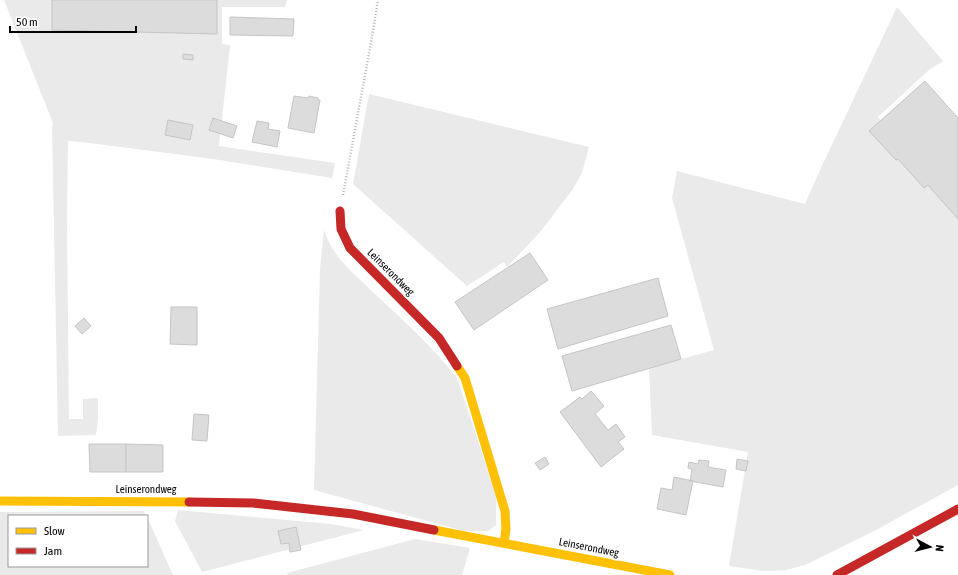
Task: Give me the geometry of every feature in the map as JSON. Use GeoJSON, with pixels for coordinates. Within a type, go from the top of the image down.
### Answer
{"type":"FeatureCollection","features":[{"type":"Feature","properties":{"kind":"street","name":"Leinserondweg"},"geometry":{"type":"LineString","coordinates":[[340,211],[342,229],[350,248],[439,338],[465,378],[505,511],[506,529],[504,543]]}},
{"type":"Feature","properties":{"kind":"street","name":"Leinserondweg"},"geometry":{"type":"LineString","coordinates":[[0,501],[253,503],[353,514],[670,575]]}},
{"type":"Feature","properties":{"kind":"street"},"geometry":{"type":"LineString","coordinates":[[837,575],[958,510]]}},
{"type":"Feature","properties":{"kind":"path"},"geometry":{"type":"LineString","coordinates":[[340,211],[378,0]]}},
{"type":"Feature","properties":{"kind":"shaded area"},"geometry":{"type":"Polygon","coordinates":[[[4,0],[287,0],[285,7],[222,7],[222,44],[230,45],[219,146],[335,163],[332,178],[213,159],[68,141],[67,224],[69,419],[83,419],[83,399],[98,398],[96,435],[58,436],[53,123],[4,0]]]}},
{"type":"Feature","properties":{"kind":"shaded area"},"geometry":{"type":"Polygon","coordinates":[[[897,7],[943,61],[929,70],[878,117],[958,208],[958,485],[876,530],[805,565],[786,570],[763,571],[729,566],[748,452],[652,435],[649,368],[714,350],[672,198],[677,171],[805,204],[897,7]]]}},
{"type":"Feature","properties":{"kind":"shaded area"},"geometry":{"type":"Polygon","coordinates":[[[369,94],[589,147],[582,173],[573,189],[541,231],[507,267],[504,262],[467,286],[353,184],[369,94]]]}},
{"type":"Feature","properties":{"kind":"shaded area"},"geometry":{"type":"Polygon","coordinates":[[[324,230],[333,250],[353,274],[439,356],[457,378],[496,495],[496,525],[488,531],[464,531],[314,490],[320,269],[324,230]]]}},
{"type":"Feature","properties":{"kind":"shaded area"},"geometry":{"type":"Polygon","coordinates":[[[178,510],[331,524],[364,530],[202,572],[175,521],[178,510]]]}},
{"type":"Feature","properties":{"kind":"shaded area"},"geometry":{"type":"Polygon","coordinates":[[[144,511],[146,515],[8,515],[8,567],[148,567],[148,519],[173,575],[0,575],[0,512],[144,511]]]}},
{"type":"Feature","properties":{"kind":"shaded area"},"geometry":{"type":"Polygon","coordinates":[[[415,539],[470,548],[462,575],[287,575],[287,573],[415,539]]]}},
{"type":"Feature","properties":{"kind":"building"},"geometry":{"type":"Polygon","coordinates":[[[52,0],[217,0],[217,34],[52,30],[52,0]]]}},
{"type":"Feature","properties":{"kind":"building"},"geometry":{"type":"Polygon","coordinates":[[[230,17],[294,19],[293,36],[230,35],[230,17]]]}},
{"type":"Feature","properties":{"kind":"building"},"geometry":{"type":"Polygon","coordinates":[[[183,54],[193,55],[193,60],[183,59],[183,54]]]}},
{"type":"Feature","properties":{"kind":"building"},"geometry":{"type":"Polygon","coordinates":[[[925,81],[958,118],[958,219],[928,185],[924,188],[898,159],[896,160],[869,131],[925,81]]]}},
{"type":"Feature","properties":{"kind":"building"},"geometry":{"type":"Polygon","coordinates":[[[294,96],[308,98],[309,96],[320,100],[314,133],[288,128],[294,96]]]}},
{"type":"Feature","properties":{"kind":"building"},"geometry":{"type":"Polygon","coordinates":[[[213,118],[237,126],[233,138],[209,130],[213,118]]]}},
{"type":"Feature","properties":{"kind":"building"},"geometry":{"type":"Polygon","coordinates":[[[168,120],[193,125],[190,140],[165,135],[168,120]]]}},
{"type":"Feature","properties":{"kind":"building"},"geometry":{"type":"Polygon","coordinates":[[[257,121],[269,123],[268,129],[280,131],[277,147],[252,142],[257,121]]]}},
{"type":"Feature","properties":{"kind":"building"},"geometry":{"type":"Polygon","coordinates":[[[530,253],[548,280],[474,330],[455,302],[530,253]]]}},
{"type":"Feature","properties":{"kind":"building"},"geometry":{"type":"Polygon","coordinates":[[[658,278],[668,316],[558,349],[547,309],[658,278]]]}},
{"type":"Feature","properties":{"kind":"building"},"geometry":{"type":"Polygon","coordinates":[[[171,307],[197,307],[197,345],[170,344],[171,307]]]}},
{"type":"Feature","properties":{"kind":"building"},"geometry":{"type":"Polygon","coordinates":[[[84,318],[91,326],[82,334],[75,326],[84,318]]]}},
{"type":"Feature","properties":{"kind":"building"},"geometry":{"type":"Polygon","coordinates":[[[671,325],[681,359],[572,391],[562,356],[671,325]]]}},
{"type":"Feature","properties":{"kind":"building"},"geometry":{"type":"Polygon","coordinates":[[[591,391],[604,406],[595,414],[608,430],[616,424],[625,437],[618,442],[624,449],[601,467],[560,412],[580,397],[582,399],[591,391]]]}},
{"type":"Feature","properties":{"kind":"building"},"geometry":{"type":"Polygon","coordinates":[[[194,414],[209,415],[207,441],[192,440],[194,414]]]}},
{"type":"Feature","properties":{"kind":"building"},"geometry":{"type":"Polygon","coordinates":[[[89,444],[126,444],[126,472],[90,472],[89,444]]]}},
{"type":"Feature","properties":{"kind":"building"},"geometry":{"type":"Polygon","coordinates":[[[126,444],[163,445],[163,472],[126,472],[126,444]]]}},
{"type":"Feature","properties":{"kind":"building"},"geometry":{"type":"Polygon","coordinates":[[[545,457],[549,464],[540,470],[535,463],[545,457]]]}},
{"type":"Feature","properties":{"kind":"building"},"geometry":{"type":"Polygon","coordinates":[[[737,459],[748,461],[746,471],[736,469],[737,459]]]}},
{"type":"Feature","properties":{"kind":"building"},"geometry":{"type":"Polygon","coordinates":[[[699,460],[709,461],[708,467],[726,470],[723,487],[690,481],[692,469],[688,468],[689,462],[698,464],[699,460]]]}},
{"type":"Feature","properties":{"kind":"building"},"geometry":{"type":"Polygon","coordinates":[[[674,477],[693,481],[686,515],[657,509],[661,488],[672,490],[674,477]]]}},
{"type":"Feature","properties":{"kind":"building"},"geometry":{"type":"Polygon","coordinates":[[[296,527],[301,550],[290,552],[289,543],[281,544],[278,531],[296,527]]]}},
{"type":"Feature","properties":{"kind":"traffic: slow"},"geometry":{"type":"LineString","coordinates":[[457,366],[465,378],[505,511],[506,529],[504,543]]}},
{"type":"Feature","properties":{"kind":"traffic: slow"},"geometry":{"type":"LineString","coordinates":[[0,501],[189,502]]}},
{"type":"Feature","properties":{"kind":"traffic: slow"},"geometry":{"type":"LineString","coordinates":[[434,530],[670,575]]}},
{"type":"Feature","properties":{"kind":"traffic: jam"},"geometry":{"type":"LineString","coordinates":[[340,211],[341,229],[350,248],[439,338],[457,366]]}},
{"type":"Feature","properties":{"kind":"traffic: jam"},"geometry":{"type":"LineString","coordinates":[[189,502],[253,503],[353,514],[434,530]]}},
{"type":"Feature","properties":{"kind":"traffic: jam"},"geometry":{"type":"LineString","coordinates":[[837,575],[958,509]]}}]}
